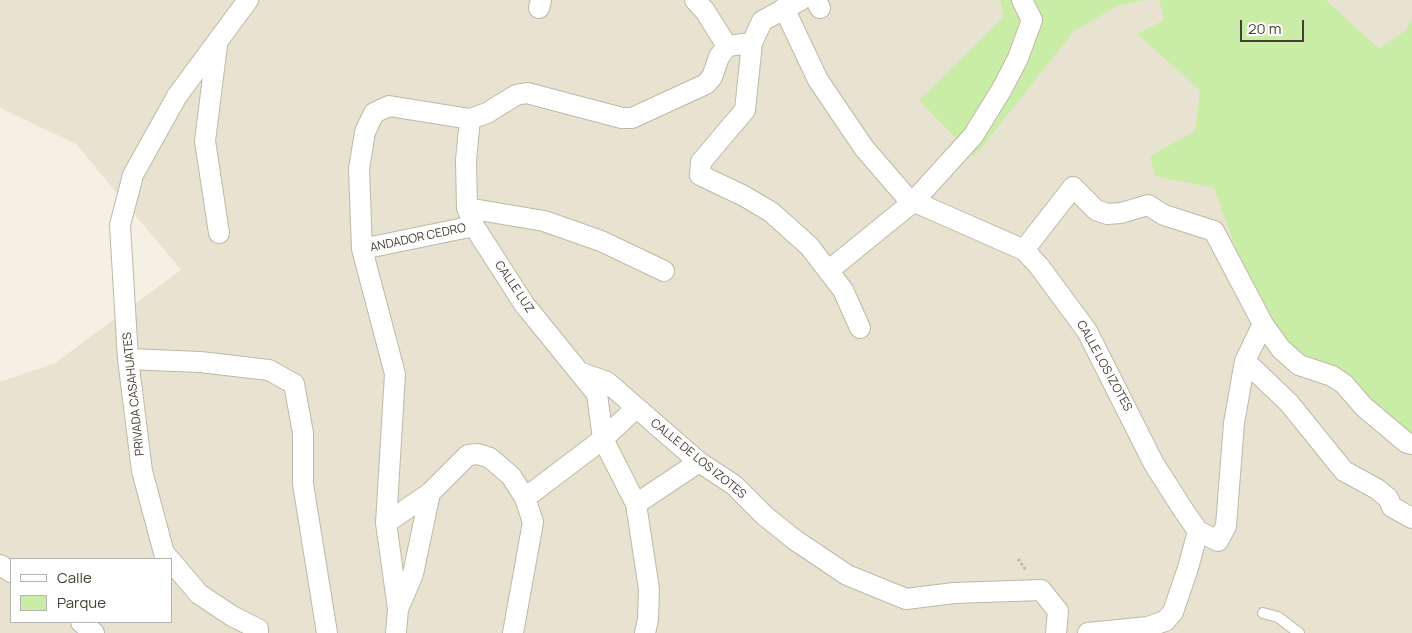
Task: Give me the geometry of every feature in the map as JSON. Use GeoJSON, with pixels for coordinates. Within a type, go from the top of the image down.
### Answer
{"type":"FeatureCollection","features":[{"type":"Feature","properties":{"kind":"street","name":"PRIVADA CASAHUATES"},"geometry":{"type":"LineString","coordinates":[[168,558],[164,553],[142,471],[128,359],[120,225],[133,175],[177,96],[217,45],[248,0]]}},
{"type":"Feature","properties":{"kind":"street"},"geometry":{"type":"LineString","coordinates":[[695,0],[705,11],[727,46]]}},
{"type":"Feature","properties":{"kind":"street"},"geometry":{"type":"LineString","coordinates":[[828,271],[913,202],[973,136],[1002,89],[1018,58],[1032,20],[1022,0]]}},
{"type":"Feature","properties":{"kind":"street"},"geometry":{"type":"LineString","coordinates":[[792,4],[762,21],[752,43],[745,110],[701,162],[700,175],[744,196],[771,212],[809,246],[843,290],[860,328]]}},
{"type":"Feature","properties":{"kind":"street","name":"CALLE LOS IZOTES"},"geometry":{"type":"LineString","coordinates":[[792,4],[818,80],[864,148],[908,199],[1024,250],[1088,331],[1154,464],[1198,531]]}},
{"type":"Feature","properties":{"kind":"street"},"geometry":{"type":"LineString","coordinates":[[396,633],[398,609],[386,523],[395,374],[362,249],[359,169],[365,132],[374,114],[389,106],[470,119],[487,114],[516,95],[527,93],[622,118],[632,118],[706,84],[712,78],[719,57],[727,46],[752,43]]}},
{"type":"Feature","properties":{"kind":"street"},"geometry":{"type":"LineString","coordinates":[[217,45],[205,141],[219,233]]}},
{"type":"Feature","properties":{"kind":"street"},"geometry":{"type":"LineString","coordinates":[[470,119],[466,160],[470,217],[544,222],[601,241],[664,271]]}},
{"type":"Feature","properties":{"kind":"street"},"geometry":{"type":"LineString","coordinates":[[1024,250],[1073,187],[1096,210],[1107,214],[1121,213],[1148,205],[1164,215],[1214,231],[1263,324],[1282,349],[1299,365],[1332,376],[1344,384],[1364,407],[1407,443],[1412,444]]}},
{"type":"Feature","properties":{"kind":"street","name":"ANDADOR CEDRO"},"geometry":{"type":"LineString","coordinates":[[362,249],[470,217]]}},
{"type":"Feature","properties":{"kind":"street","name":"CALLE LUZ"},"geometry":{"type":"LineString","coordinates":[[470,217],[524,304],[597,394],[603,439],[636,504],[649,589],[648,618],[645,633]]}},
{"type":"Feature","properties":{"kind":"street"},"geometry":{"type":"LineString","coordinates":[[1088,633],[1141,628],[1165,621],[1173,612],[1198,531],[1218,541],[1226,526],[1234,423],[1245,361],[1263,324]]}},
{"type":"Feature","properties":{"kind":"street"},"geometry":{"type":"LineString","coordinates":[[128,359],[200,362],[269,370],[294,384],[303,433],[303,484],[327,633]]}},
{"type":"Feature","properties":{"kind":"street"},"geometry":{"type":"LineString","coordinates":[[1245,361],[1289,403],[1344,471],[1377,488],[1388,498],[1392,507],[1412,518]]}},
{"type":"Feature","properties":{"kind":"street","name":"CALLE DE LOS IZOTES"},"geometry":{"type":"LineString","coordinates":[[579,372],[607,382],[699,462],[734,485],[765,516],[795,540],[847,575],[906,599],[954,593],[1042,590],[1058,611],[1056,633]]}},
{"type":"Feature","properties":{"kind":"street"},"geometry":{"type":"LineString","coordinates":[[525,498],[603,439],[636,408]]}},
{"type":"Feature","properties":{"kind":"street"},"geometry":{"type":"LineString","coordinates":[[386,523],[430,493],[468,455],[478,454],[490,458],[511,476],[525,498],[533,522],[513,633]]}},
{"type":"Feature","properties":{"kind":"street"},"geometry":{"type":"LineString","coordinates":[[636,504],[699,462]]}},
{"type":"Feature","properties":{"kind":"street"},"geometry":{"type":"LineString","coordinates":[[398,609],[413,574],[430,493]]}},
{"type":"Feature","properties":{"kind":"street","name":"PRIVADA CASAHUATES"},"geometry":{"type":"LineString","coordinates":[[172,562],[199,594],[232,616],[258,629],[258,633]]}},
{"type":"Feature","properties":{"kind":"street"},"geometry":{"type":"LineString","coordinates":[[82,623],[94,633]]}},
{"type":"Feature","properties":{"kind":"lane"},"geometry":{"type":"LineString","coordinates":[[1264,613],[1278,617],[1299,633]]}},
{"type":"Feature","properties":{"kind":"shaded area"},"geometry":{"type":"Polygon","coordinates":[[[0,0],[1412,0],[1412,633],[0,633],[0,382],[55,363],[181,270],[76,144],[0,108],[0,0]]]}},
{"type":"Feature","properties":{"kind":"green space"},"geometry":{"type":"Polygon","coordinates":[[[1000,0],[1146,0],[1117,6],[1074,31],[974,157],[919,100],[1004,16],[1000,0]]]}},
{"type":"Feature","properties":{"kind":"green space"},"geometry":{"type":"Polygon","coordinates":[[[1159,0],[1326,0],[1379,49],[1406,30],[1412,19],[1412,440],[1287,346],[1242,266],[1214,188],[1155,176],[1150,156],[1195,131],[1200,90],[1137,34],[1164,20],[1159,0]]]}}]}
